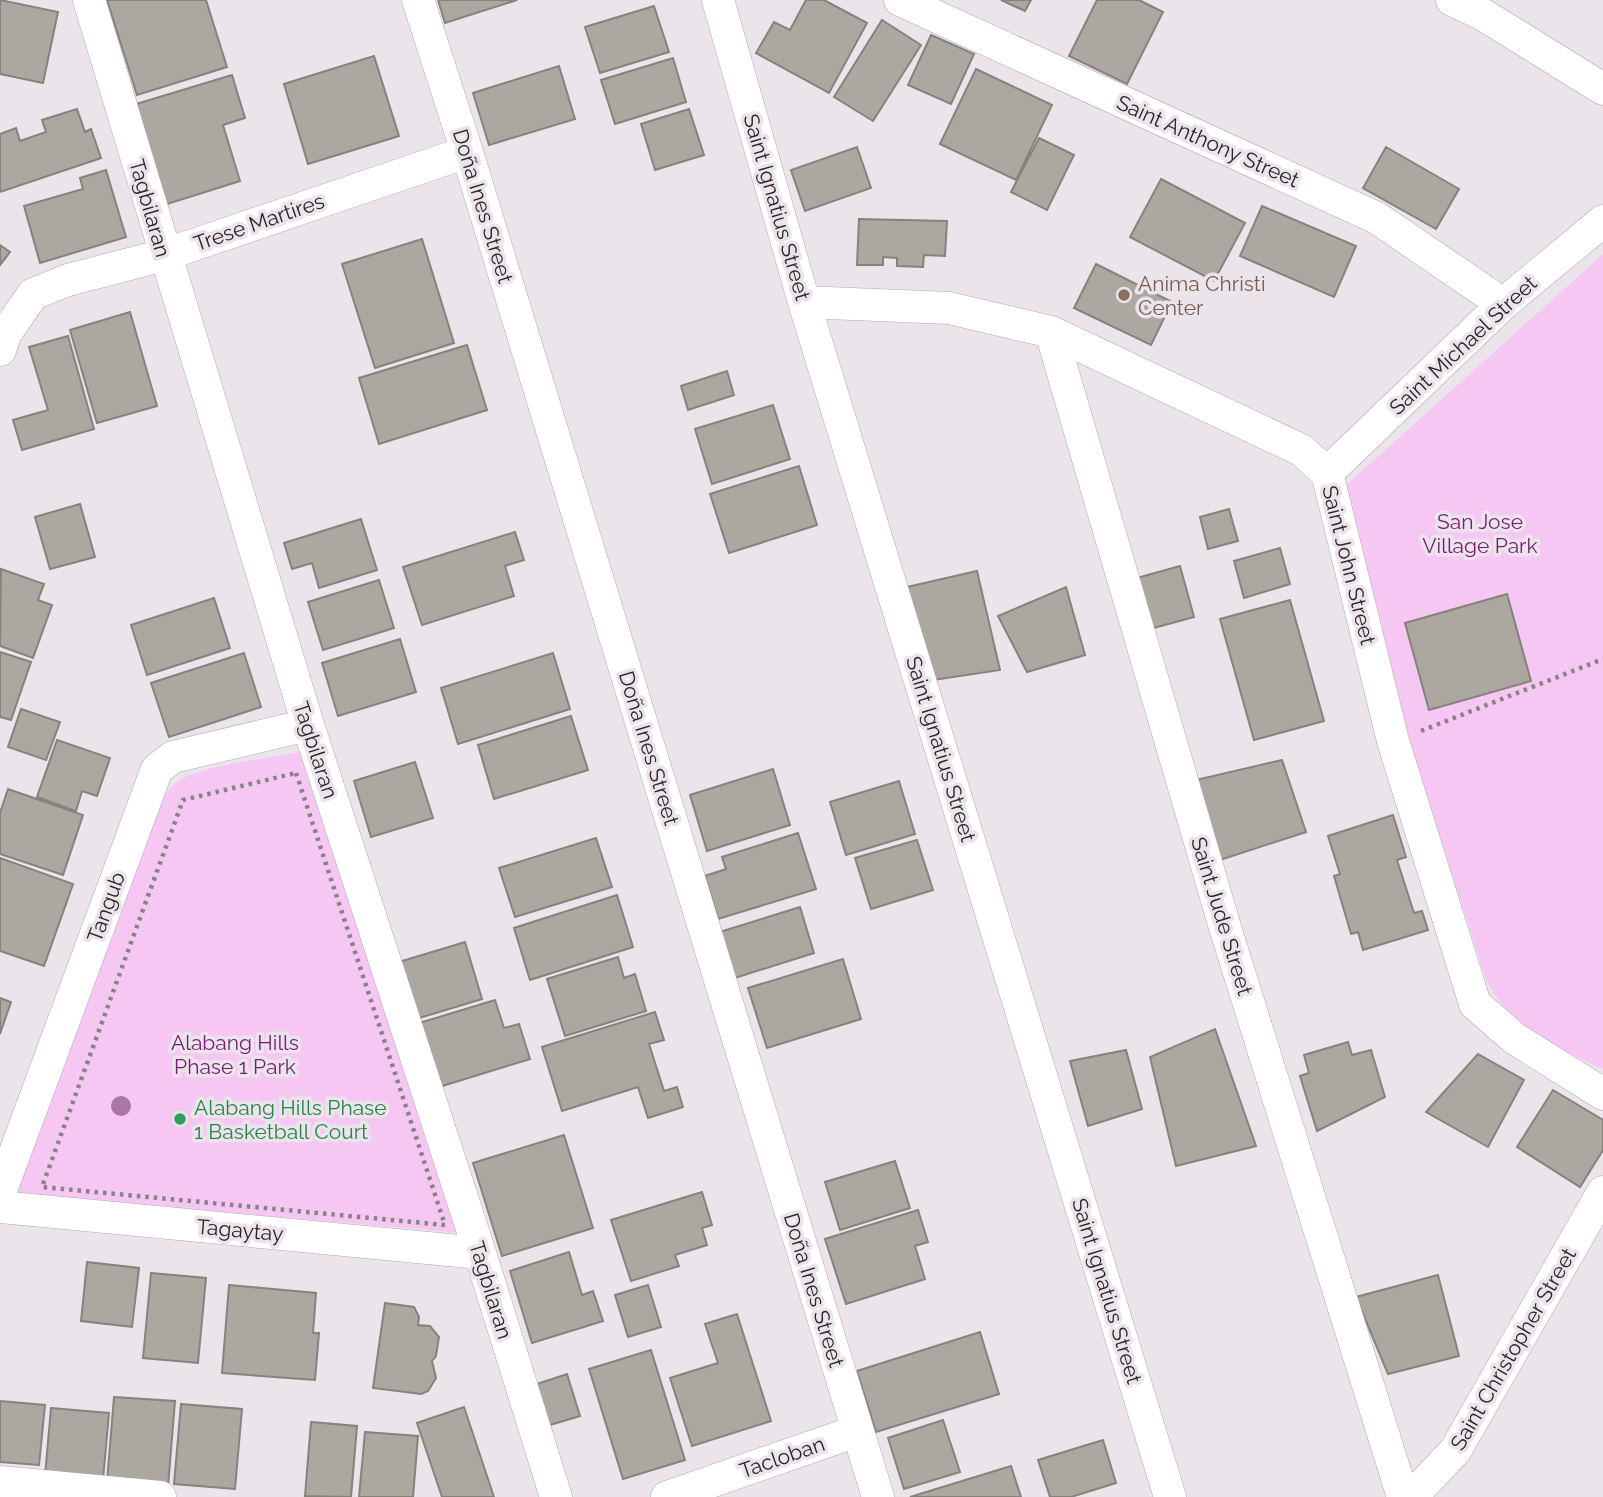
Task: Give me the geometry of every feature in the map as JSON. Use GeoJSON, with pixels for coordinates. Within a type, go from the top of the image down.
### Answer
{"type":"FeatureCollection","features":[{"type":"Feature","properties":{"kind":"street","name":"Tagbilaran"},"geometry":{"type":"LineString","coordinates":[[89,0],[308,725],[480,1253],[556,1497]]}},
{"type":"Feature","properties":{"kind":"street","name":"Doña Ines Street"},"geometry":{"type":"LineString","coordinates":[[418,0],[467,152],[877,1497]]}},
{"type":"Feature","properties":{"kind":"street","name":"Saint Ignatius Street"},"geometry":{"type":"LineString","coordinates":[[718,0],[804,302],[1170,1497]]}},
{"type":"Feature","properties":{"kind":"street"},"geometry":{"type":"LineString","coordinates":[[1452,0],[1482,14],[1603,89]]}},
{"type":"Feature","properties":{"kind":"street","name":"Saint Anthony Street"},"geometry":{"type":"LineString","coordinates":[[914,3],[1377,218],[1503,304]]}},
{"type":"Feature","properties":{"kind":"street","name":"Trese Martires"},"geometry":{"type":"LineString","coordinates":[[0,350],[6,333],[33,295],[68,280],[164,254],[467,152]]}},
{"type":"Feature","properties":{"kind":"street","name":"Saint Michael Street"},"geometry":{"type":"LineString","coordinates":[[1327,473],[1503,304],[1603,220]]}},
{"type":"Feature","properties":{"kind":"street","name":"Saint John Street"},"geometry":{"type":"LineString","coordinates":[[804,302],[949,307],[1051,332],[1301,450],[1327,473],[1393,741],[1475,1003],[1514,1038],[1603,1094]]}},
{"type":"Feature","properties":{"kind":"street","name":"Saint Jude Street"},"geometry":{"type":"LineString","coordinates":[[1051,332],[1224,924],[1403,1497]]}},
{"type":"Feature","properties":{"kind":"street","name":"Tangub"},"geometry":{"type":"LineString","coordinates":[[0,1193],[157,769],[173,757],[308,725]]}},
{"type":"Feature","properties":{"kind":"street","name":"Saint Christopher Street"},"geometry":{"type":"LineString","coordinates":[[1411,1497],[1455,1451],[1603,1192]]}},
{"type":"Feature","properties":{"kind":"street","name":"Tagaytay"},"geometry":{"type":"LineString","coordinates":[[0,1207],[480,1253]]}},
{"type":"Feature","properties":{"kind":"street","name":"Tacloban"},"geometry":{"type":"LineString","coordinates":[[667,1497],[857,1431]]}},
{"type":"Feature","properties":{"kind":"street"},"geometry":{"type":"LineString","coordinates":[[0,1482],[160,1497]]}},
{"type":"Feature","properties":{"kind":"path"},"geometry":{"type":"LineString","coordinates":[[1393,741],[1603,659]]}},
{"type":"Feature","properties":{"kind":"path"},"geometry":{"type":"LineString","coordinates":[[296,773],[445,1225],[42,1187],[183,800],[296,773]]}},
{"type":"Feature","properties":{"kind":"green space","name":"San Jose Village Park"},"geometry":{"type":"Polygon","coordinates":[[[1603,254],[1603,1069],[1571,1054],[1522,1023],[1496,997],[1487,982],[1414,755],[1341,490],[1603,254]]]}},
{"type":"Feature","properties":{"kind":"green space","name":"Alabang Hills Phase 1 Park"},"geometry":{"type":"Polygon","coordinates":[[[301,752],[464,1233],[17,1194],[155,810],[165,794],[189,775],[219,766],[301,752]]]}},
{"type":"Feature","properties":{"kind":"building"},"geometry":{"type":"Polygon","coordinates":[[[0,0],[58,12],[43,83],[0,74],[0,0]]]}},
{"type":"Feature","properties":{"kind":"building"},"geometry":{"type":"Polygon","coordinates":[[[107,0],[206,0],[227,67],[137,95],[107,0]]]}},
{"type":"Feature","properties":{"kind":"building"},"geometry":{"type":"Polygon","coordinates":[[[438,0],[517,0],[445,23],[438,0]]]}},
{"type":"Feature","properties":{"kind":"building"},"geometry":{"type":"Polygon","coordinates":[[[806,0],[824,0],[867,23],[829,93],[756,53],[774,22],[790,30],[806,0]]]}},
{"type":"Feature","properties":{"kind":"building"},"geometry":{"type":"Polygon","coordinates":[[[1001,0],[1031,0],[1025,11],[1001,0]]]}},
{"type":"Feature","properties":{"kind":"building"},"geometry":{"type":"Polygon","coordinates":[[[1097,0],[1139,0],[1163,12],[1127,84],[1069,56],[1097,0]]]}},
{"type":"Feature","properties":{"kind":"building"},"geometry":{"type":"Polygon","coordinates":[[[654,6],[669,52],[600,73],[585,27],[654,6]]]}},
{"type":"Feature","properties":{"kind":"building"},"geometry":{"type":"Polygon","coordinates":[[[882,20],[921,45],[873,121],[834,97],[882,20]]]}},
{"type":"Feature","properties":{"kind":"building"},"geometry":{"type":"Polygon","coordinates":[[[931,35],[974,54],[951,104],[908,85],[931,35]]]}},
{"type":"Feature","properties":{"kind":"building"},"geometry":{"type":"Polygon","coordinates":[[[374,56],[399,136],[308,164],[284,84],[374,56]]]}},
{"type":"Feature","properties":{"kind":"building"},"geometry":{"type":"Polygon","coordinates":[[[673,58],[686,102],[615,124],[601,80],[673,58]]]}},
{"type":"Feature","properties":{"kind":"building"},"geometry":{"type":"Polygon","coordinates":[[[559,66],[575,119],[489,145],[473,93],[559,66]]]}},
{"type":"Feature","properties":{"kind":"building"},"geometry":{"type":"Polygon","coordinates":[[[976,69],[1052,105],[1016,180],[940,144],[976,69]]]}},
{"type":"Feature","properties":{"kind":"building"},"geometry":{"type":"Polygon","coordinates":[[[232,75],[245,118],[223,125],[240,181],[164,205],[133,105],[232,75]]]}},
{"type":"Feature","properties":{"kind":"building"},"geometry":{"type":"Polygon","coordinates":[[[77,109],[85,132],[91,129],[101,158],[0,192],[0,134],[16,128],[20,141],[46,132],[42,120],[77,109]]]}},
{"type":"Feature","properties":{"kind":"building"},"geometry":{"type":"Polygon","coordinates":[[[689,109],[704,155],[655,170],[641,124],[689,109]]]}},
{"type":"Feature","properties":{"kind":"building"},"geometry":{"type":"Polygon","coordinates":[[[1039,138],[1074,155],[1047,210],[1011,192],[1039,138]]]}},
{"type":"Feature","properties":{"kind":"building"},"geometry":{"type":"Polygon","coordinates":[[[857,147],[871,188],[805,211],[791,170],[857,147]]]}},
{"type":"Feature","properties":{"kind":"building"},"geometry":{"type":"Polygon","coordinates":[[[1386,147],[1459,189],[1436,229],[1363,188],[1386,147]]]}},
{"type":"Feature","properties":{"kind":"building"},"geometry":{"type":"Polygon","coordinates":[[[106,170],[126,237],[40,263],[24,206],[83,189],[80,178],[106,170]]]}},
{"type":"Feature","properties":{"kind":"building"},"geometry":{"type":"Polygon","coordinates":[[[1161,179],[1245,223],[1214,281],[1130,237],[1161,179]]]}},
{"type":"Feature","properties":{"kind":"building"},"geometry":{"type":"Polygon","coordinates":[[[1262,206],[1356,246],[1334,297],[1240,256],[1262,206]]]}},
{"type":"Feature","properties":{"kind":"building"},"geometry":{"type":"Polygon","coordinates":[[[859,219],[947,221],[945,256],[924,255],[923,267],[897,266],[897,258],[883,257],[883,265],[857,265],[859,219]]]}},
{"type":"Feature","properties":{"kind":"building"},"geometry":{"type":"Polygon","coordinates":[[[422,239],[454,343],[375,368],[342,264],[422,239]]]}},
{"type":"Feature","properties":{"kind":"building"},"geometry":{"type":"Polygon","coordinates":[[[0,245],[10,252],[0,265],[0,245]]]}},
{"type":"Feature","properties":{"kind":"building"},"geometry":{"type":"Polygon","coordinates":[[[1096,264],[1172,302],[1151,345],[1074,308],[1096,264]]]}},
{"type":"Feature","properties":{"kind":"building"},"geometry":{"type":"Polygon","coordinates":[[[130,312],[157,406],[97,423],[70,330],[130,312]]]}},
{"type":"Feature","properties":{"kind":"building"},"geometry":{"type":"Polygon","coordinates":[[[68,336],[94,429],[22,450],[13,420],[48,410],[29,347],[68,336]]]}},
{"type":"Feature","properties":{"kind":"building"},"geometry":{"type":"Polygon","coordinates":[[[467,345],[487,410],[379,444],[359,378],[467,345]]]}},
{"type":"Feature","properties":{"kind":"building"},"geometry":{"type":"Polygon","coordinates":[[[727,371],[734,395],[688,410],[681,386],[727,371]]]}},
{"type":"Feature","properties":{"kind":"building"},"geometry":{"type":"Polygon","coordinates":[[[773,405],[790,459],[712,484],[695,429],[773,405]]]}},
{"type":"Feature","properties":{"kind":"building"},"geometry":{"type":"Polygon","coordinates":[[[799,466],[817,525],[729,553],[710,494],[799,466]]]}},
{"type":"Feature","properties":{"kind":"building"},"geometry":{"type":"Polygon","coordinates":[[[80,504],[95,557],[50,569],[35,517],[80,504]]]}},
{"type":"Feature","properties":{"kind":"building"},"geometry":{"type":"Polygon","coordinates":[[[1229,509],[1238,541],[1208,549],[1200,517],[1229,509]]]}},
{"type":"Feature","properties":{"kind":"building"},"geometry":{"type":"Polygon","coordinates":[[[361,519],[377,570],[319,588],[312,563],[292,569],[284,543],[361,519]]]}},
{"type":"Feature","properties":{"kind":"building"},"geometry":{"type":"Polygon","coordinates":[[[515,532],[524,560],[505,566],[514,596],[422,625],[403,567],[515,532]]]}},
{"type":"Feature","properties":{"kind":"building"},"geometry":{"type":"Polygon","coordinates":[[[1280,548],[1290,584],[1244,598],[1234,561],[1280,548]]]}},
{"type":"Feature","properties":{"kind":"building"},"geometry":{"type":"Polygon","coordinates":[[[1180,566],[1194,617],[1150,629],[1137,578],[1180,566]]]}},
{"type":"Feature","properties":{"kind":"building"},"geometry":{"type":"Polygon","coordinates":[[[1,569],[44,584],[38,600],[52,605],[33,658],[0,646],[1,569]]]}},
{"type":"Feature","properties":{"kind":"building"},"geometry":{"type":"Polygon","coordinates":[[[977,571],[1000,670],[934,680],[907,587],[977,571]]]}},
{"type":"Feature","properties":{"kind":"building"},"geometry":{"type":"Polygon","coordinates":[[[379,580],[394,628],[323,650],[308,602],[379,580]]]}},
{"type":"Feature","properties":{"kind":"building"},"geometry":{"type":"Polygon","coordinates":[[[1066,587],[1085,655],[1027,672],[998,616],[1066,587]]]}},
{"type":"Feature","properties":{"kind":"building"},"geometry":{"type":"Polygon","coordinates":[[[1507,594],[1531,681],[1429,710],[1405,623],[1507,594]]]}},
{"type":"Feature","properties":{"kind":"building"},"geometry":{"type":"Polygon","coordinates":[[[214,598],[230,648],[147,675],[131,625],[214,598]]]}},
{"type":"Feature","properties":{"kind":"building"},"geometry":{"type":"Polygon","coordinates":[[[1290,600],[1324,721],[1254,740],[1220,619],[1290,600]]]}},
{"type":"Feature","properties":{"kind":"building"},"geometry":{"type":"Polygon","coordinates":[[[400,639],[416,692],[338,716],[322,663],[400,639]]]}},
{"type":"Feature","properties":{"kind":"building"},"geometry":{"type":"Polygon","coordinates":[[[0,652],[31,662],[11,720],[0,717],[0,652]]]}},
{"type":"Feature","properties":{"kind":"building"},"geometry":{"type":"Polygon","coordinates":[[[244,653],[261,707],[169,737],[151,683],[244,653]]]}},
{"type":"Feature","properties":{"kind":"building"},"geometry":{"type":"Polygon","coordinates":[[[553,653],[570,709],[458,744],[441,688],[553,653]]]}},
{"type":"Feature","properties":{"kind":"building"},"geometry":{"type":"Polygon","coordinates":[[[21,709],[60,722],[46,760],[8,747],[21,709]]]}},
{"type":"Feature","properties":{"kind":"building"},"geometry":{"type":"Polygon","coordinates":[[[571,716],[588,770],[494,799],[478,745],[571,716]]]}},
{"type":"Feature","properties":{"kind":"building"},"geometry":{"type":"Polygon","coordinates":[[[57,740],[110,758],[97,796],[82,791],[76,811],[37,797],[57,740]]]}},
{"type":"Feature","properties":{"kind":"building"},"geometry":{"type":"Polygon","coordinates":[[[1282,760],[1306,832],[1220,860],[1196,780],[1282,760]]]}},
{"type":"Feature","properties":{"kind":"building"},"geometry":{"type":"Polygon","coordinates":[[[415,762],[433,818],[371,837],[354,781],[415,762]]]}},
{"type":"Feature","properties":{"kind":"building"},"geometry":{"type":"Polygon","coordinates":[[[773,769],[790,825],[707,851],[690,795],[773,769]]]}},
{"type":"Feature","properties":{"kind":"building"},"geometry":{"type":"Polygon","coordinates":[[[899,781],[915,834],[846,855],[830,802],[899,781]]]}},
{"type":"Feature","properties":{"kind":"building"},"geometry":{"type":"Polygon","coordinates":[[[8,789],[83,815],[63,875],[0,854],[0,813],[8,789]]]}},
{"type":"Feature","properties":{"kind":"building"},"geometry":{"type":"Polygon","coordinates":[[[1393,815],[1406,857],[1397,860],[1414,913],[1422,911],[1428,930],[1363,950],[1358,932],[1351,934],[1334,876],[1340,874],[1328,836],[1393,815]]]}},
{"type":"Feature","properties":{"kind":"building"},"geometry":{"type":"Polygon","coordinates":[[[798,833],[816,889],[718,919],[705,876],[726,869],[722,857],[798,833]]]}},
{"type":"Feature","properties":{"kind":"building"},"geometry":{"type":"Polygon","coordinates":[[[596,838],[612,887],[515,917],[499,868],[596,838]]]}},
{"type":"Feature","properties":{"kind":"building"},"geometry":{"type":"Polygon","coordinates":[[[917,840],[933,890],[871,909],[855,858],[917,840]]]}},
{"type":"Feature","properties":{"kind":"building"},"geometry":{"type":"Polygon","coordinates":[[[0,858],[73,884],[44,966],[0,951],[0,858]]]}},
{"type":"Feature","properties":{"kind":"building"},"geometry":{"type":"Polygon","coordinates":[[[617,895],[633,947],[530,980],[514,928],[617,895]]]}},
{"type":"Feature","properties":{"kind":"building"},"geometry":{"type":"Polygon","coordinates":[[[800,907],[814,953],[735,978],[720,932],[800,907]]]}},
{"type":"Feature","properties":{"kind":"building"},"geometry":{"type":"Polygon","coordinates":[[[465,942],[482,999],[416,1019],[399,962],[465,942]]]}},
{"type":"Feature","properties":{"kind":"building"},"geometry":{"type":"Polygon","coordinates":[[[618,957],[624,978],[635,974],[646,1011],[565,1036],[547,979],[618,957]]]}},
{"type":"Feature","properties":{"kind":"building"},"geometry":{"type":"Polygon","coordinates":[[[843,959],[861,1019],[767,1048],[748,988],[843,959]]]}},
{"type":"Feature","properties":{"kind":"building"},"geometry":{"type":"Polygon","coordinates":[[[0,998],[11,1002],[0,1034],[0,998]]]}},
{"type":"Feature","properties":{"kind":"building"},"geometry":{"type":"Polygon","coordinates":[[[495,1000],[504,1028],[519,1024],[530,1059],[436,1088],[416,1024],[495,1000]]]}},
{"type":"Feature","properties":{"kind":"building"},"geometry":{"type":"Polygon","coordinates":[[[655,1012],[664,1040],[649,1044],[664,1091],[677,1087],[683,1107],[648,1118],[638,1087],[562,1111],[542,1047],[655,1012]]]}},
{"type":"Feature","properties":{"kind":"building"},"geometry":{"type":"Polygon","coordinates":[[[1215,1029],[1256,1146],[1176,1166],[1150,1057],[1215,1029]]]}},
{"type":"Feature","properties":{"kind":"building"},"geometry":{"type":"Polygon","coordinates":[[[1348,1042],[1352,1055],[1371,1050],[1385,1097],[1317,1131],[1300,1076],[1309,1073],[1304,1055],[1348,1042]]]}},
{"type":"Feature","properties":{"kind":"building"},"geometry":{"type":"Polygon","coordinates":[[[1126,1050],[1142,1109],[1088,1126],[1070,1061],[1126,1050]]]}},
{"type":"Feature","properties":{"kind":"building"},"geometry":{"type":"Polygon","coordinates":[[[1478,1054],[1524,1080],[1488,1147],[1426,1112],[1478,1054]]]}},
{"type":"Feature","properties":{"kind":"building"},"geometry":{"type":"Polygon","coordinates":[[[1553,1090],[1603,1120],[1603,1150],[1580,1187],[1517,1147],[1553,1090]]]}},
{"type":"Feature","properties":{"kind":"building"},"geometry":{"type":"Polygon","coordinates":[[[564,1135],[593,1228],[502,1256],[473,1163],[564,1135]]]}},
{"type":"Feature","properties":{"kind":"building"},"geometry":{"type":"Polygon","coordinates":[[[895,1161],[910,1208],[840,1230],[825,1182],[895,1161]]]}},
{"type":"Feature","properties":{"kind":"building"},"geometry":{"type":"Polygon","coordinates":[[[702,1192],[712,1225],[702,1228],[707,1245],[675,1255],[679,1266],[631,1281],[611,1220],[702,1192]]]}},
{"type":"Feature","properties":{"kind":"building"},"geometry":{"type":"Polygon","coordinates":[[[918,1210],[928,1242],[915,1246],[925,1279],[846,1304],[825,1239],[918,1210]]]}},
{"type":"Feature","properties":{"kind":"building"},"geometry":{"type":"Polygon","coordinates":[[[569,1252],[582,1295],[593,1291],[603,1321],[532,1343],[510,1271],[569,1252]]]}},
{"type":"Feature","properties":{"kind":"building"},"geometry":{"type":"Polygon","coordinates":[[[87,1262],[139,1268],[132,1327],[81,1321],[87,1262]]]}},
{"type":"Feature","properties":{"kind":"building"},"geometry":{"type":"Polygon","coordinates":[[[151,1273],[206,1278],[198,1363],[143,1358],[151,1273]]]}},
{"type":"Feature","properties":{"kind":"building"},"geometry":{"type":"Polygon","coordinates":[[[1438,1275],[1459,1356],[1388,1374],[1356,1297],[1438,1275]]]}},
{"type":"Feature","properties":{"kind":"building"},"geometry":{"type":"Polygon","coordinates":[[[229,1285],[316,1293],[313,1333],[319,1333],[315,1380],[222,1373],[229,1285]]]}},
{"type":"Feature","properties":{"kind":"building"},"geometry":{"type":"Polygon","coordinates":[[[648,1285],[661,1327],[628,1337],[615,1295],[648,1285]]]}},
{"type":"Feature","properties":{"kind":"building"},"geometry":{"type":"Polygon","coordinates":[[[385,1303],[414,1307],[419,1317],[418,1325],[430,1326],[439,1337],[436,1356],[432,1361],[436,1378],[428,1391],[421,1394],[373,1388],[385,1303]]]}},
{"type":"Feature","properties":{"kind":"building"},"geometry":{"type":"Polygon","coordinates":[[[737,1314],[771,1421],[692,1446],[670,1378],[718,1363],[705,1324],[737,1314]]]}},
{"type":"Feature","properties":{"kind":"building"},"geometry":{"type":"Polygon","coordinates":[[[980,1332],[999,1394],[876,1432],[857,1371],[980,1332]]]}},
{"type":"Feature","properties":{"kind":"building"},"geometry":{"type":"Polygon","coordinates":[[[651,1350],[685,1460],[623,1479],[589,1369],[651,1350]]]}},
{"type":"Feature","properties":{"kind":"building"},"geometry":{"type":"Polygon","coordinates":[[[567,1374],[580,1416],[540,1428],[528,1387],[567,1374]]]}},
{"type":"Feature","properties":{"kind":"building"},"geometry":{"type":"Polygon","coordinates":[[[114,1397],[175,1401],[168,1487],[107,1482],[114,1397]]]}},
{"type":"Feature","properties":{"kind":"building"},"geometry":{"type":"Polygon","coordinates":[[[0,1401],[45,1405],[39,1465],[0,1462],[0,1401]]]}},
{"type":"Feature","properties":{"kind":"building"},"geometry":{"type":"Polygon","coordinates":[[[181,1404],[242,1409],[235,1489],[174,1484],[181,1404]]]}},
{"type":"Feature","properties":{"kind":"building"},"geometry":{"type":"Polygon","coordinates":[[[464,1407],[494,1497],[442,1497],[417,1423],[464,1407]]]}},
{"type":"Feature","properties":{"kind":"building"},"geometry":{"type":"Polygon","coordinates":[[[51,1408],[109,1413],[103,1480],[45,1476],[51,1408]]]}},
{"type":"Feature","properties":{"kind":"building"},"geometry":{"type":"Polygon","coordinates":[[[943,1420],[960,1472],[904,1489],[888,1438],[943,1420]]]}},
{"type":"Feature","properties":{"kind":"building"},"geometry":{"type":"Polygon","coordinates":[[[311,1422],[357,1426],[351,1497],[305,1496],[311,1422]]]}},
{"type":"Feature","properties":{"kind":"building"},"geometry":{"type":"Polygon","coordinates":[[[365,1432],[418,1436],[413,1497],[359,1497],[365,1432]]]}},
{"type":"Feature","properties":{"kind":"building"},"geometry":{"type":"Polygon","coordinates":[[[1103,1440],[1116,1483],[1071,1497],[1050,1497],[1038,1460],[1103,1440]]]}},
{"type":"Feature","properties":{"kind":"building"},"geometry":{"type":"Polygon","coordinates":[[[1011,1466],[1021,1497],[910,1497],[1011,1466]]]}},
{"type":"Feature","properties":{"kind":"place","name":"Anima Christi Center"},"geometry":{"type":"Point","coordinates":[1124,295]}},
{"type":"Feature","properties":{"kind":"place","name":"Alabang Hills Phase 1 Basketball Court"},"geometry":{"type":"Point","coordinates":[180,1119]}}]}
